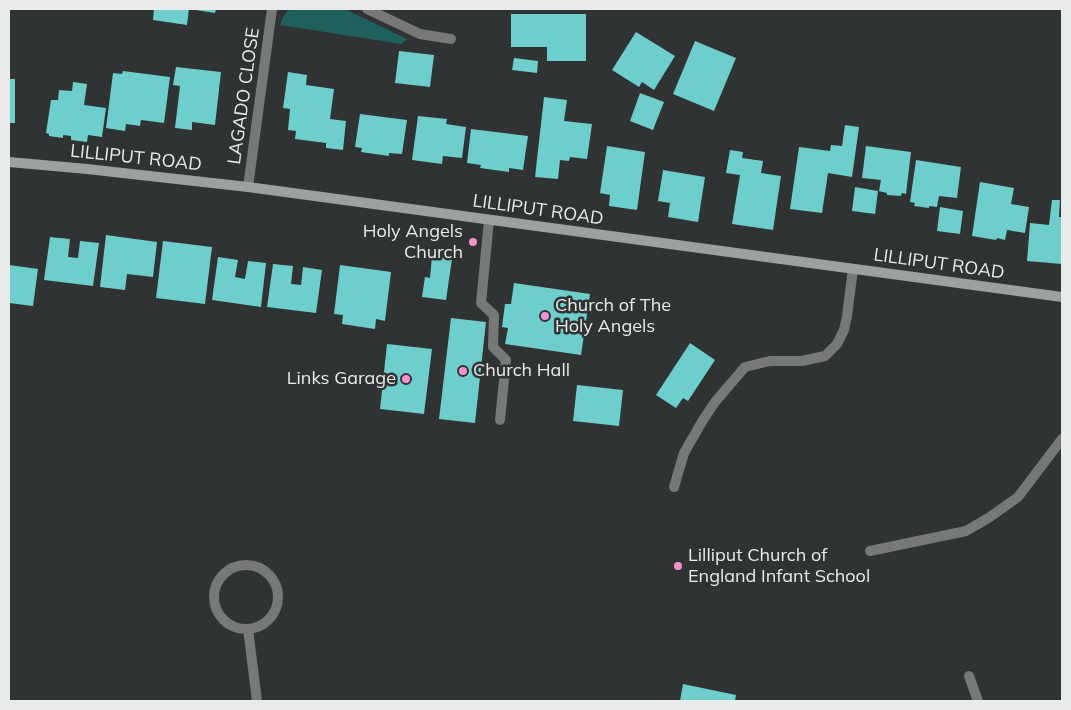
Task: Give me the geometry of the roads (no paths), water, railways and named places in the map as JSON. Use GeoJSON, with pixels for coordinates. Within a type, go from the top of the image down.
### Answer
{"type":"FeatureCollection","features":[{"type":"Feature","properties":{"kind":"street","name":"LAGADO CLOSE"},"geometry":{"type":"LineString","coordinates":[[248,187],[272,9]]}},
{"type":"Feature","properties":{"kind":"street"},"geometry":{"type":"LineString","coordinates":[[367,9],[420,34],[451,39]]}},
{"type":"Feature","properties":{"kind":"street","name":"LILLIPUT ROAD"},"geometry":{"type":"LineString","coordinates":[[9,162],[248,187],[1062,297]]}},
{"type":"Feature","properties":{"kind":"street"},"geometry":{"type":"LineString","coordinates":[[489,220],[481,303],[494,316],[493,347],[506,360],[500,420]]}},
{"type":"Feature","properties":{"kind":"street"},"geometry":{"type":"LineString","coordinates":[[674,487],[684,453],[703,420],[715,402],[745,367],[770,361],[802,361],[825,356],[837,344],[844,330],[847,316],[853,269]]}},
{"type":"Feature","properties":{"kind":"street"},"geometry":{"type":"LineString","coordinates":[[870,551],[966,531],[982,522],[1018,497],[1062,439]]}},
{"type":"Feature","properties":{"kind":"street"},"geometry":{"type":"LineString","coordinates":[[243,564],[253,565],[267,572],[276,584],[278,594],[278,604],[274,614],[267,622],[258,627],[248,629],[236,628],[219,614],[215,604],[214,593],[217,582],[223,573],[232,567],[243,564]]}},
{"type":"Feature","properties":{"kind":"street"},"geometry":{"type":"LineString","coordinates":[[248,629],[257,701]]}},
{"type":"Feature","properties":{"kind":"street"},"geometry":{"type":"LineString","coordinates":[[969,676],[978,701]]}},
{"type":"Feature","properties":{"kind":"place","name":"Holy Angels Church"},"geometry":{"type":"Point","coordinates":[473,242]}},
{"type":"Feature","properties":{"kind":"place","name":"Church of The Holy Angels"},"geometry":{"type":"Point","coordinates":[545,316]}},
{"type":"Feature","properties":{"kind":"place","name":"Church Hall"},"geometry":{"type":"Point","coordinates":[463,371]}},
{"type":"Feature","properties":{"kind":"place","name":"Links Garage"},"geometry":{"type":"Point","coordinates":[406,379]}},
{"type":"Feature","properties":{"kind":"place","name":"Lilliput Church of England Infant School"},"geometry":{"type":"Point","coordinates":[678,566]}}]}
